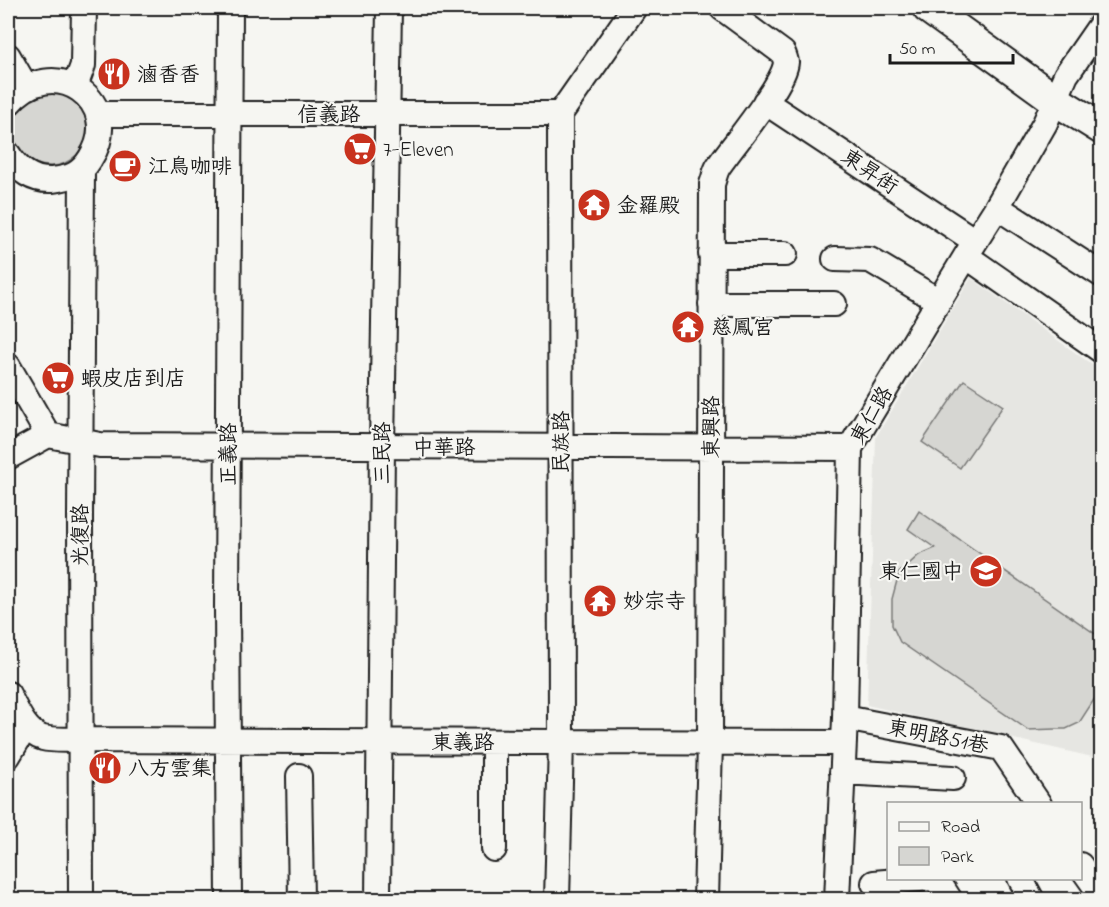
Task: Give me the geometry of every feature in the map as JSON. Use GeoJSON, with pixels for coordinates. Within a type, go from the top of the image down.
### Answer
{"type":"FeatureCollection","features":[{"type":"Feature","properties":{"kind":"main road"},"geometry":{"type":"LineString","coordinates":[[928,8],[1054,99],[1101,129]]}},
{"type":"Feature","properties":{"kind":"street"},"geometry":{"type":"LineString","coordinates":[[75,87],[83,65],[84,8]]}},
{"type":"Feature","properties":{"kind":"street","name":"正義路"},"geometry":{"type":"LineString","coordinates":[[229,900],[230,8]]}},
{"type":"Feature","properties":{"kind":"street","name":"三民路"},"geometry":{"type":"LineString","coordinates":[[378,900],[389,8]]}},
{"type":"Feature","properties":{"kind":"street"},"geometry":{"type":"LineString","coordinates":[[560,114],[634,8]]}},
{"type":"Feature","properties":{"kind":"street","name":"東興路"},"geometry":{"type":"LineString","coordinates":[[706,900],[710,743],[711,200],[717,169],[765,102],[783,73],[786,62],[783,53],[722,8]]}},
{"type":"Feature","properties":{"kind":"street","name":"東仁路"},"geometry":{"type":"LineString","coordinates":[[837,900],[845,718],[850,448],[997,207],[1045,123],[1066,75],[1101,24]]}},
{"type":"Feature","properties":{"kind":"street"},"geometry":{"type":"LineString","coordinates":[[8,56],[26,87]]}},
{"type":"Feature","properties":{"kind":"street"},"geometry":{"type":"LineString","coordinates":[[8,104],[17,93],[26,87],[45,80],[61,81],[75,87],[87,97],[98,114]]}},
{"type":"Feature","properties":{"kind":"street","name":"東昇街"},"geometry":{"type":"LineString","coordinates":[[765,102],[970,249],[1101,351]]}},
{"type":"Feature","properties":{"kind":"street","name":"信義路"},"geometry":{"type":"LineString","coordinates":[[98,114],[560,114]]}},
{"type":"Feature","properties":{"kind":"street","name":"光復路"},"geometry":{"type":"LineString","coordinates":[[81,900],[82,171],[95,152],[99,139],[98,114]]}},
{"type":"Feature","properties":{"kind":"street","name":"民族路"},"geometry":{"type":"LineString","coordinates":[[558,900],[561,742],[560,114]]}},
{"type":"Feature","properties":{"kind":"street"},"geometry":{"type":"LineString","coordinates":[[8,154],[15,165],[28,175],[45,180],[62,179],[82,171]]}},
{"type":"Feature","properties":{"kind":"street"},"geometry":{"type":"LineString","coordinates":[[997,207],[1101,275]]}},
{"type":"Feature","properties":{"kind":"street"},"geometry":{"type":"LineString","coordinates":[[711,254],[785,254]]}},
{"type":"Feature","properties":{"kind":"street"},"geometry":{"type":"LineString","coordinates":[[835,259],[870,261],[939,301]]}},
{"type":"Feature","properties":{"kind":"street"},"geometry":{"type":"LineString","coordinates":[[711,304],[834,304]]}},
{"type":"Feature","properties":{"kind":"street"},"geometry":{"type":"LineString","coordinates":[[8,366],[48,435],[8,457]]}},
{"type":"Feature","properties":{"kind":"street","name":"中華路"},"geometry":{"type":"LineString","coordinates":[[48,435],[100,445],[850,448]]}},
{"type":"Feature","properties":{"kind":"street"},"geometry":{"type":"LineString","coordinates":[[8,694],[26,726],[8,756]]}},
{"type":"Feature","properties":{"kind":"street","name":"東明路51巷"},"geometry":{"type":"LineString","coordinates":[[845,718],[1001,748],[1038,802]]}},
{"type":"Feature","properties":{"kind":"street","name":"東義路"},"geometry":{"type":"LineString","coordinates":[[26,726],[34,734],[43,738],[81,740],[844,743]]}},
{"type":"Feature","properties":{"kind":"street"},"geometry":{"type":"LineString","coordinates":[[494,742],[494,849]]}},
{"type":"Feature","properties":{"kind":"street"},"geometry":{"type":"LineString","coordinates":[[842,772],[953,778]]}},
{"type":"Feature","properties":{"kind":"street"},"geometry":{"type":"LineString","coordinates":[[299,776],[300,900]]}},
{"type":"Feature","properties":{"kind":"street"},"geometry":{"type":"LineString","coordinates":[[1082,868],[1101,896]]}},
{"type":"Feature","properties":{"kind":"street"},"geometry":{"type":"LineString","coordinates":[[874,883],[917,880]]}},
{"type":"Feature","properties":{"kind":"street"},"geometry":{"type":"LineString","coordinates":[[937,880],[950,900]]}},
{"type":"Feature","properties":{"kind":"street"},"geometry":{"type":"LineString","coordinates":[[1021,880],[1032,900]]}},
{"type":"Feature","properties":{"kind":"shaded area","name":"東仁國中"},"geometry":{"type":"Polygon","coordinates":[[[971,278],[1101,371],[1101,759],[867,705],[876,437],[971,278]]]}},
{"type":"Feature","properties":{"kind":"green space"},"geometry":{"type":"Polygon","coordinates":[[[50,92],[71,98],[81,108],[87,129],[81,150],[71,160],[50,166],[29,160],[19,150],[13,129],[19,108],[29,98],[50,92]]]}},
{"type":"Feature","properties":{"kind":"green space"},"geometry":{"type":"Polygon","coordinates":[[[964,380],[1003,406],[960,468],[922,442],[964,380]]]}},
{"type":"Feature","properties":{"kind":"green space"},"geometry":{"type":"Polygon","coordinates":[[[919,511],[1101,638],[1099,692],[1079,723],[1066,729],[1028,730],[900,642],[892,625],[892,599],[899,573],[919,555],[935,548],[908,529],[919,511]]]}},
{"type":"Feature","properties":{"kind":"place","name":"滷香香"},"geometry":{"type":"Point","coordinates":[114,74]}},
{"type":"Feature","properties":{"kind":"place","name":"7-Eleven"},"geometry":{"type":"Point","coordinates":[360,149]}},
{"type":"Feature","properties":{"kind":"place","name":"江鳥咖啡"},"geometry":{"type":"Point","coordinates":[125,166]}},
{"type":"Feature","properties":{"kind":"place","name":"金羅殿"},"geometry":{"type":"Point","coordinates":[594,205]}},
{"type":"Feature","properties":{"kind":"place","name":"慈鳳宮"},"geometry":{"type":"Point","coordinates":[688,327]}},
{"type":"Feature","properties":{"kind":"place","name":"蝦皮店到店"},"geometry":{"type":"Point","coordinates":[58,378]}},
{"type":"Feature","properties":{"kind":"place","name":"東仁國中"},"geometry":{"type":"Point","coordinates":[986,571]}},
{"type":"Feature","properties":{"kind":"place","name":"妙宗寺"},"geometry":{"type":"Point","coordinates":[600,601]}},
{"type":"Feature","properties":{"kind":"place","name":"八方雲集"},"geometry":{"type":"Point","coordinates":[105,768]}}]}
